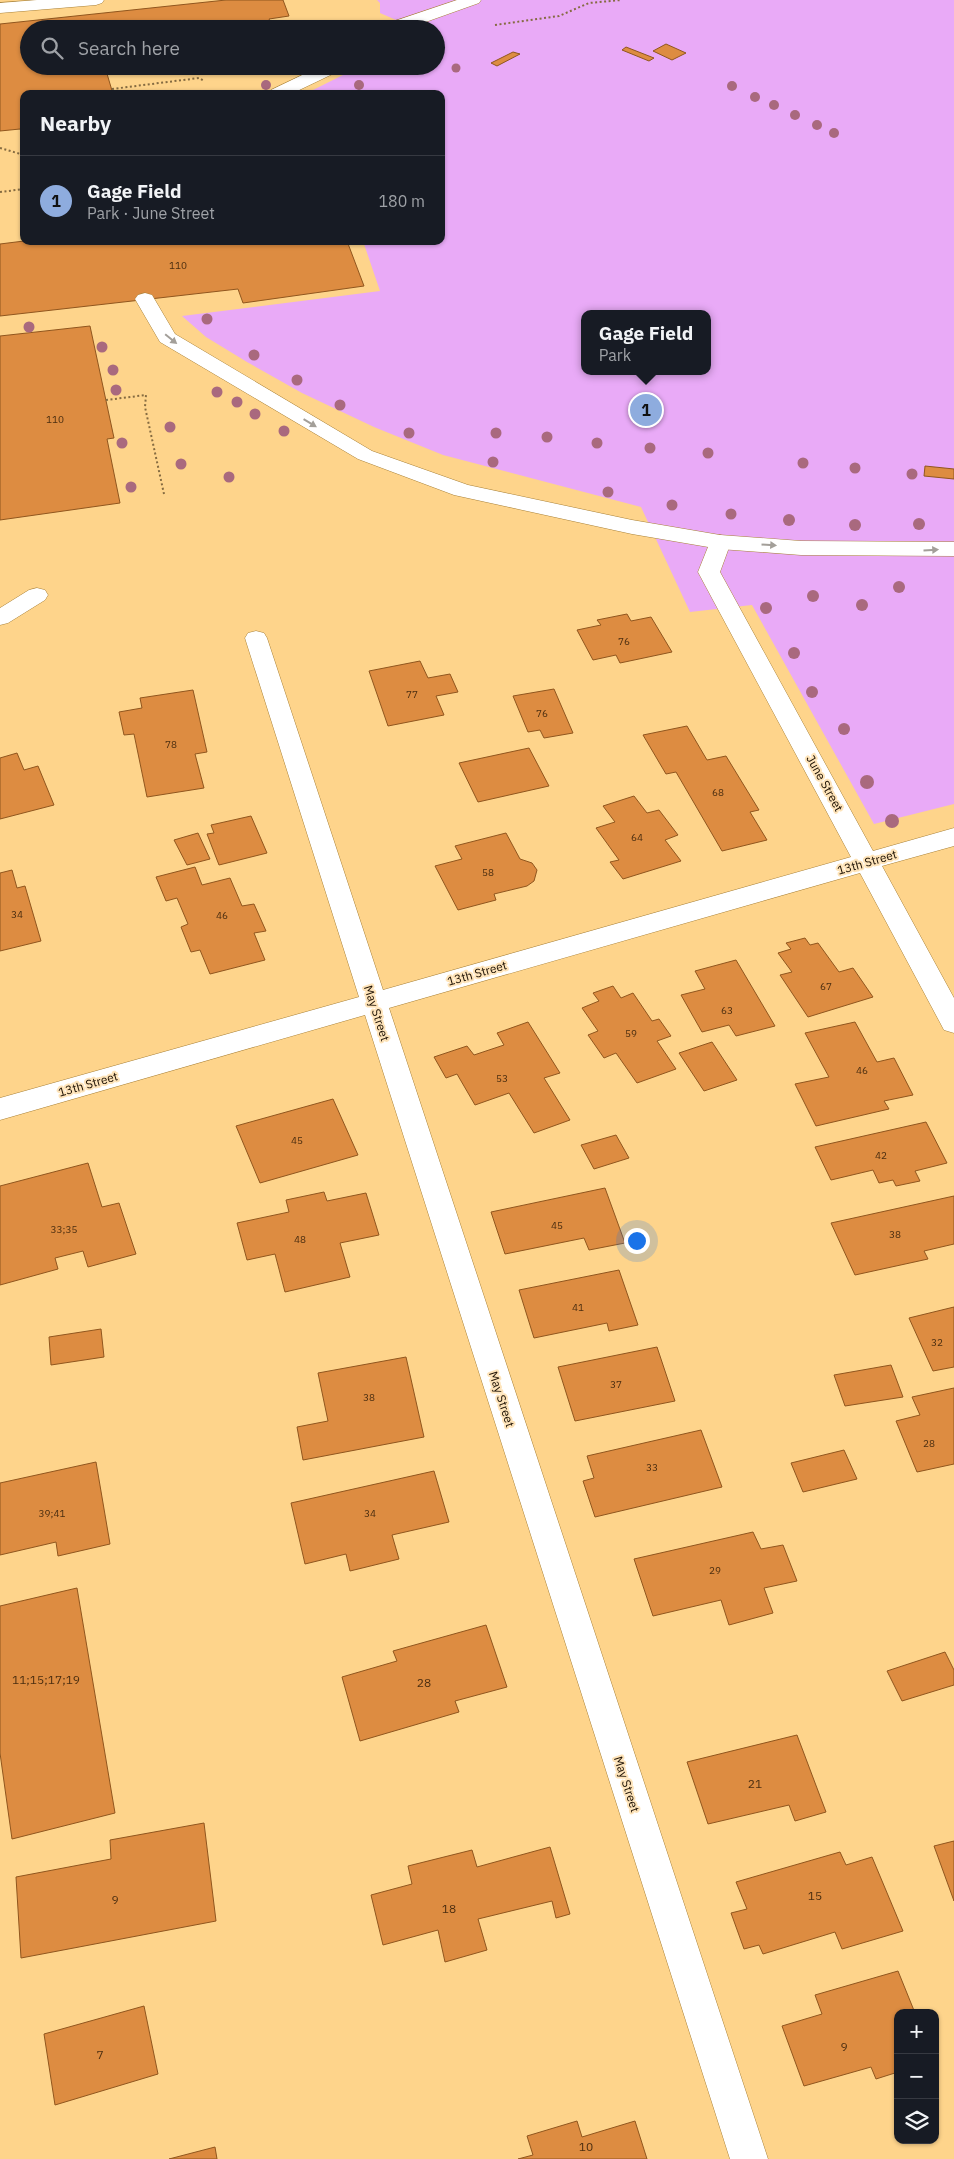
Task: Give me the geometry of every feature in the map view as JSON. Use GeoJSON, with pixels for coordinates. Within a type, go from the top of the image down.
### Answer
{"type":"FeatureCollection","features":[{"type":"Feature","properties":{"kind":"street"},"geometry":{"type":"LineString","coordinates":[[0,8],[96,0]]}},
{"type":"Feature","properties":{"kind":"street"},"geometry":{"type":"LineString","coordinates":[[416,20],[473,0]]}},
{"type":"Feature","properties":{"kind":"street"},"geometry":{"type":"LineString","coordinates":[[285,90],[316,75]]}},
{"type":"Feature","properties":{"kind":"street"},"geometry":{"type":"LineString","coordinates":[[145,299],[167,338],[176,344],[365,455],[462,490],[632,527],[720,542],[801,548],[954,549]]}},
{"type":"Feature","properties":{"kind":"street","name":"June Street"},"geometry":{"type":"LineString","coordinates":[[720,542],[709,572],[954,1023]]}},
{"type":"Feature","properties":{"kind":"street"},"geometry":{"type":"LineString","coordinates":[[0,618],[37,595]]}},
{"type":"Feature","properties":{"kind":"street","name":"May Street"},"geometry":{"type":"LineString","coordinates":[[256,638],[749,2159]]}},
{"type":"Feature","properties":{"kind":"street","name":"13th Street"},"geometry":{"type":"LineString","coordinates":[[0,1109],[954,837]]}},
{"type":"Feature","properties":{"kind":"path"},"geometry":{"type":"LineString","coordinates":[[493,26],[559,16],[589,3],[621,0]]}},
{"type":"Feature","properties":{"kind":"path"},"geometry":{"type":"LineString","coordinates":[[112,89],[199,78],[204,81]]}},
{"type":"Feature","properties":{"kind":"path"},"geometry":{"type":"LineString","coordinates":[[0,148],[20,154]]}},
{"type":"Feature","properties":{"kind":"path"},"geometry":{"type":"LineString","coordinates":[[0,192],[20,190]]}},
{"type":"Feature","properties":{"kind":"path"},"geometry":{"type":"LineString","coordinates":[[106,400],[146,395],[145,407],[164,494]]}},
{"type":"Feature","properties":{"kind":"shaded area"},"geometry":{"type":"Polygon","coordinates":[[[377,0],[954,0],[954,804],[874,824],[752,605],[690,612],[641,507],[443,455],[374,427],[302,393],[247,362],[206,337],[182,316],[380,291],[364,245],[445,245],[445,90],[313,90],[343,75],[445,75],[445,20],[396,20],[380,13],[380,3],[377,0]]]}},
{"type":"Feature","properties":{"kind":"building"},"geometry":{"type":"Polygon","coordinates":[[[226,0],[283,0],[289,16],[270,20],[38,20],[226,0]]]}},
{"type":"Feature","properties":{"kind":"building"},"geometry":{"type":"Polygon","coordinates":[[[20,22],[20,75],[107,75],[112,90],[20,90],[20,129],[0,131],[0,24],[20,22]]]}},
{"type":"Feature","properties":{"kind":"building"},"geometry":{"type":"Polygon","coordinates":[[[666,44],[686,53],[672,60],[653,51],[666,44]]]}},
{"type":"Feature","properties":{"kind":"building"},"geometry":{"type":"Polygon","coordinates":[[[626,47],[654,58],[649,61],[622,50],[626,47]]]}},
{"type":"Feature","properties":{"kind":"building"},"geometry":{"type":"Polygon","coordinates":[[[513,52],[520,54],[497,66],[491,63],[513,52]]]}},
{"type":"Feature","properties":{"kind":"building"},"geometry":{"type":"Polygon","coordinates":[[[20,242],[20,245],[349,245],[364,286],[243,303],[238,289],[0,316],[0,244],[20,242]]]}},
{"type":"Feature","properties":{"kind":"building"},"geometry":{"type":"Polygon","coordinates":[[[90,326],[114,438],[107,439],[120,503],[0,520],[0,336],[90,326]]]}},
{"type":"Feature","properties":{"kind":"building"},"geometry":{"type":"Polygon","coordinates":[[[925,466],[954,469],[954,479],[924,476],[925,466]]]}},
{"type":"Feature","properties":{"kind":"building"},"geometry":{"type":"Polygon","coordinates":[[[627,614],[631,621],[651,617],[672,652],[620,663],[616,655],[593,660],[577,630],[601,625],[597,620],[627,614]]]}},
{"type":"Feature","properties":{"kind":"building"},"geometry":{"type":"Polygon","coordinates":[[[420,661],[428,678],[450,674],[458,692],[436,696],[444,715],[388,726],[369,671],[420,661]]]}},
{"type":"Feature","properties":{"kind":"building"},"geometry":{"type":"Polygon","coordinates":[[[554,689],[573,733],[544,738],[540,730],[528,732],[513,696],[554,689]]]}},
{"type":"Feature","properties":{"kind":"building"},"geometry":{"type":"Polygon","coordinates":[[[193,690],[207,752],[195,754],[204,788],[147,797],[134,734],[124,735],[119,712],[142,708],[140,698],[193,690]]]}},
{"type":"Feature","properties":{"kind":"building"},"geometry":{"type":"Polygon","coordinates":[[[687,726],[707,760],[726,756],[759,810],[750,812],[767,840],[722,851],[676,772],[666,774],[643,735],[687,726]]]}},
{"type":"Feature","properties":{"kind":"building"},"geometry":{"type":"Polygon","coordinates":[[[529,748],[549,786],[478,802],[459,763],[529,748]]]}},
{"type":"Feature","properties":{"kind":"building"},"geometry":{"type":"Polygon","coordinates":[[[17,753],[24,770],[38,766],[54,805],[0,819],[0,758],[17,753]]]}},
{"type":"Feature","properties":{"kind":"building"},"geometry":{"type":"Polygon","coordinates":[[[634,796],[647,813],[659,810],[678,835],[665,840],[681,861],[623,879],[610,862],[619,860],[596,828],[615,822],[603,806],[634,796]]]}},
{"type":"Feature","properties":{"kind":"building"},"geometry":{"type":"Polygon","coordinates":[[[251,816],[267,853],[219,865],[207,834],[214,833],[211,825],[251,816]]]}},
{"type":"Feature","properties":{"kind":"building"},"geometry":{"type":"Polygon","coordinates":[[[198,833],[210,859],[187,865],[174,840],[198,833]]]}},
{"type":"Feature","properties":{"kind":"building"},"geometry":{"type":"Polygon","coordinates":[[[506,833],[520,859],[532,863],[537,870],[534,881],[527,886],[494,894],[496,900],[458,910],[435,866],[462,859],[455,846],[506,833]]]}},
{"type":"Feature","properties":{"kind":"building"},"geometry":{"type":"Polygon","coordinates":[[[195,867],[202,885],[230,878],[242,906],[254,904],[266,931],[254,933],[265,960],[210,974],[200,950],[191,952],[181,927],[188,924],[177,898],[166,901],[156,877],[195,867]]]}},
{"type":"Feature","properties":{"kind":"building"},"geometry":{"type":"Polygon","coordinates":[[[12,870],[17,888],[25,886],[41,941],[0,951],[0,873],[12,870]]]}},
{"type":"Feature","properties":{"kind":"building"},"geometry":{"type":"Polygon","coordinates":[[[805,938],[810,945],[818,943],[839,972],[853,968],[873,997],[808,1017],[780,975],[792,972],[778,953],[791,949],[786,943],[805,938]]]}},
{"type":"Feature","properties":{"kind":"building"},"geometry":{"type":"Polygon","coordinates":[[[736,960],[775,1026],[736,1036],[729,1025],[702,1032],[681,995],[705,989],[695,971],[736,960]]]}},
{"type":"Feature","properties":{"kind":"building"},"geometry":{"type":"Polygon","coordinates":[[[613,986],[621,998],[633,993],[652,1021],[659,1019],[671,1036],[657,1041],[676,1069],[637,1083],[616,1053],[604,1058],[588,1035],[598,1031],[582,1008],[599,1001],[593,993],[613,986]]]}},
{"type":"Feature","properties":{"kind":"building"},"geometry":{"type":"Polygon","coordinates":[[[528,1022],[560,1073],[544,1078],[570,1120],[534,1133],[509,1093],[475,1105],[457,1074],[446,1078],[434,1057],[467,1046],[474,1055],[504,1045],[497,1033],[528,1022]]]}},
{"type":"Feature","properties":{"kind":"building"},"geometry":{"type":"Polygon","coordinates":[[[855,1022],[877,1062],[894,1058],[913,1095],[884,1101],[889,1109],[816,1126],[795,1084],[829,1077],[805,1033],[855,1022]]]}},
{"type":"Feature","properties":{"kind":"building"},"geometry":{"type":"Polygon","coordinates":[[[712,1042],[737,1080],[704,1091],[679,1053],[712,1042]]]}},
{"type":"Feature","properties":{"kind":"building"},"geometry":{"type":"Polygon","coordinates":[[[333,1099],[358,1155],[260,1183],[236,1126],[333,1099]]]}},
{"type":"Feature","properties":{"kind":"building"},"geometry":{"type":"Polygon","coordinates":[[[926,1122],[947,1163],[915,1171],[920,1181],[896,1186],[893,1180],[879,1183],[873,1170],[831,1180],[815,1147],[926,1122]]]}},
{"type":"Feature","properties":{"kind":"building"},"geometry":{"type":"Polygon","coordinates":[[[616,1135],[629,1158],[594,1169],[581,1145],[616,1135]]]}},
{"type":"Feature","properties":{"kind":"building"},"geometry":{"type":"Polygon","coordinates":[[[88,1163],[102,1207],[119,1203],[136,1254],[88,1267],[83,1251],[55,1258],[58,1269],[0,1285],[0,1186],[88,1163]]]}},
{"type":"Feature","properties":{"kind":"building"},"geometry":{"type":"Polygon","coordinates":[[[605,1188],[625,1243],[589,1250],[584,1238],[505,1254],[491,1212],[605,1188]]]}},
{"type":"Feature","properties":{"kind":"building"},"geometry":{"type":"Polygon","coordinates":[[[324,1192],[327,1201],[366,1193],[379,1235],[340,1243],[350,1277],[285,1292],[275,1254],[247,1260],[237,1223],[289,1212],[286,1200],[324,1192]]]}},
{"type":"Feature","properties":{"kind":"building"},"geometry":{"type":"Polygon","coordinates":[[[954,1196],[954,1244],[924,1251],[928,1259],[855,1275],[831,1223],[954,1196]]]}},
{"type":"Feature","properties":{"kind":"building"},"geometry":{"type":"Polygon","coordinates":[[[619,1270],[638,1325],[609,1331],[607,1323],[534,1338],[519,1290],[619,1270]]]}},
{"type":"Feature","properties":{"kind":"building"},"geometry":{"type":"Polygon","coordinates":[[[954,1307],[954,1367],[933,1371],[909,1318],[954,1307]]]}},
{"type":"Feature","properties":{"kind":"building"},"geometry":{"type":"Polygon","coordinates":[[[101,1329],[104,1357],[51,1365],[49,1337],[101,1329]]]}},
{"type":"Feature","properties":{"kind":"building"},"geometry":{"type":"Polygon","coordinates":[[[657,1347],[675,1401],[575,1421],[558,1367],[657,1347]]]}},
{"type":"Feature","properties":{"kind":"building"},"geometry":{"type":"Polygon","coordinates":[[[406,1357],[424,1437],[303,1460],[297,1427],[328,1421],[318,1373],[406,1357]]]}},
{"type":"Feature","properties":{"kind":"building"},"geometry":{"type":"Polygon","coordinates":[[[891,1365],[903,1397],[845,1406],[834,1375],[891,1365]]]}},
{"type":"Feature","properties":{"kind":"building"},"geometry":{"type":"Polygon","coordinates":[[[954,1388],[954,1464],[917,1472],[896,1421],[920,1415],[912,1397],[954,1388]]]}},
{"type":"Feature","properties":{"kind":"building"},"geometry":{"type":"Polygon","coordinates":[[[701,1430],[722,1487],[595,1517],[583,1481],[594,1478],[587,1456],[701,1430]]]}},
{"type":"Feature","properties":{"kind":"building"},"geometry":{"type":"Polygon","coordinates":[[[844,1450],[857,1479],[803,1492],[791,1463],[844,1450]]]}},
{"type":"Feature","properties":{"kind":"building"},"geometry":{"type":"Polygon","coordinates":[[[96,1462],[110,1544],[58,1556],[56,1542],[0,1555],[0,1483],[96,1462]]]}},
{"type":"Feature","properties":{"kind":"building"},"geometry":{"type":"Polygon","coordinates":[[[434,1471],[449,1522],[392,1535],[399,1559],[350,1571],[346,1554],[305,1564],[291,1503],[434,1471]]]}},
{"type":"Feature","properties":{"kind":"building"},"geometry":{"type":"Polygon","coordinates":[[[753,1532],[761,1549],[783,1545],[797,1581],[764,1588],[773,1613],[729,1625],[721,1600],[653,1616],[634,1559],[753,1532]]]}},
{"type":"Feature","properties":{"kind":"building"},"geometry":{"type":"Polygon","coordinates":[[[77,1588],[115,1813],[12,1839],[0,1753],[0,1606],[77,1588]]]}},
{"type":"Feature","properties":{"kind":"building"},"geometry":{"type":"Polygon","coordinates":[[[486,1625],[507,1687],[455,1701],[459,1712],[360,1741],[342,1677],[397,1661],[393,1651],[486,1625]]]}},
{"type":"Feature","properties":{"kind":"building"},"geometry":{"type":"Polygon","coordinates":[[[945,1652],[954,1670],[954,1685],[902,1701],[887,1671],[945,1652]]]}},
{"type":"Feature","properties":{"kind":"building"},"geometry":{"type":"Polygon","coordinates":[[[797,1735],[826,1812],[795,1821],[789,1805],[708,1824],[687,1762],[797,1735]]]}},
{"type":"Feature","properties":{"kind":"building"},"geometry":{"type":"Polygon","coordinates":[[[204,1823],[216,1921],[21,1958],[16,1877],[111,1859],[110,1840],[204,1823]]]}},
{"type":"Feature","properties":{"kind":"building"},"geometry":{"type":"Polygon","coordinates":[[[954,1841],[954,1901],[934,1846],[954,1841]]]}},
{"type":"Feature","properties":{"kind":"building"},"geometry":{"type":"Polygon","coordinates":[[[550,1847],[570,1914],[556,1918],[552,1901],[478,1919],[487,1950],[445,1962],[438,1930],[383,1945],[371,1895],[412,1884],[408,1866],[472,1850],[477,1867],[550,1847]]]}},
{"type":"Feature","properties":{"kind":"building"},"geometry":{"type":"Polygon","coordinates":[[[840,1852],[846,1865],[872,1857],[903,1931],[842,1949],[835,1932],[763,1954],[759,1945],[744,1949],[731,1913],[747,1909],[736,1882],[840,1852]]]}},
{"type":"Feature","properties":{"kind":"building"},"geometry":{"type":"Polygon","coordinates":[[[898,1971],[913,2009],[894,2009],[894,2073],[876,2079],[871,2067],[804,2086],[782,2026],[822,2014],[815,1995],[898,1971]]]}},
{"type":"Feature","properties":{"kind":"building"},"geometry":{"type":"Polygon","coordinates":[[[144,2006],[158,2074],[55,2105],[44,2034],[144,2006]]]}},
{"type":"Feature","properties":{"kind":"building"},"geometry":{"type":"Polygon","coordinates":[[[577,2121],[582,2137],[635,2121],[647,2159],[518,2159],[533,2155],[527,2136],[577,2121]]]}},
{"type":"Feature","properties":{"kind":"building"},"geometry":{"type":"Polygon","coordinates":[[[215,2147],[217,2159],[169,2159],[215,2147]]]}},
{"type":"Feature","properties":{"kind":"place","name":"Gage Field"},"geometry":{"type":"Point","coordinates":[646,410]}}]}
